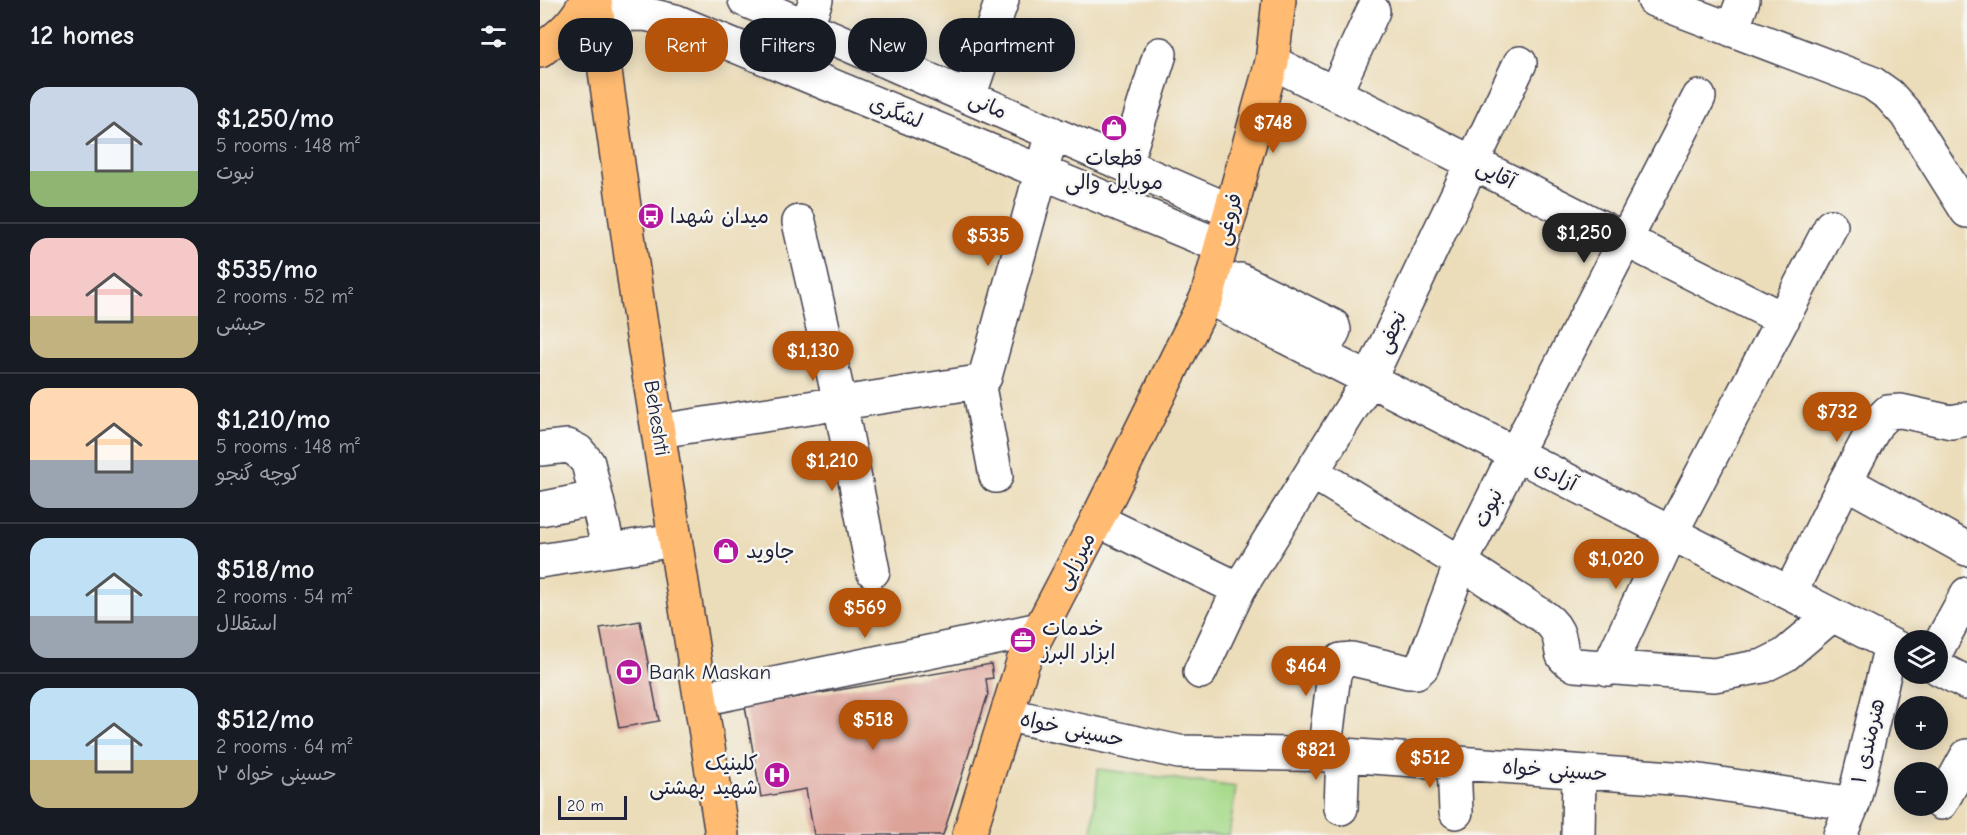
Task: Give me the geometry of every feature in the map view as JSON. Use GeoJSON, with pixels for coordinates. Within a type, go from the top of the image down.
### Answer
{"type":"FeatureCollection","features":[{"type":"Feature","properties":{"kind":"main road","name":"فروغی"},"geometry":{"type":"LineString","coordinates":[[1207,297],[1272,62],[1279,0]]}},
{"type":"Feature","properties":{"kind":"main road"},"geometry":{"type":"LineString","coordinates":[[540,51],[568,29],[581,11],[593,5]]}},
{"type":"Feature","properties":{"kind":"main road","name":"Beheshti"},"geometry":{"type":"LineString","coordinates":[[593,5],[722,835]]}},
{"type":"Feature","properties":{"kind":"main road","name":"میرزایی"},"geometry":{"type":"LineString","coordinates":[[969,835],[1023,662],[1097,520],[1207,297]]}},
{"type":"Feature","properties":{"kind":"street","name":"مانی"},"geometry":{"type":"LineString","coordinates":[[745,0],[811,13],[969,97],[1231,211]]}},
{"type":"Feature","properties":{"kind":"street"},"geometry":{"type":"LineString","coordinates":[[969,97],[1002,0]]}},
{"type":"Feature","properties":{"kind":"street"},"geometry":{"type":"LineString","coordinates":[[1654,0],[1872,83],[1889,95],[1906,114],[1966,206]]}},
{"type":"Feature","properties":{"kind":"street"},"geometry":{"type":"LineString","coordinates":[[1732,30],[1743,0]]}},
{"type":"Feature","properties":{"kind":"street","name":"لشگری"},"geometry":{"type":"LineString","coordinates":[[593,5],[675,21],[1221,246]]}},
{"type":"Feature","properties":{"kind":"street"},"geometry":{"type":"LineString","coordinates":[[1335,93],[1373,11]]}},
{"type":"Feature","properties":{"kind":"street"},"geometry":{"type":"LineString","coordinates":[[1125,165],[1160,54]]}},
{"type":"Feature","properties":{"kind":"street","name":"آقایی"},"geometry":{"type":"LineString","coordinates":[[1272,62],[1783,319]]}},
{"type":"Feature","properties":{"kind":"street","name":"نجفی"},"geometry":{"type":"LineString","coordinates":[[1200,672],[1239,589],[1369,380],[1520,63]]}},
{"type":"Feature","properties":{"kind":"street","name":"نبوت"},"geometry":{"type":"LineString","coordinates":[[1341,808],[1333,755],[1334,674],[1341,660],[1352,658],[1408,672],[1416,672],[1422,667],[1461,563],[1699,97]]}},
{"type":"Feature","properties":{"kind":"street"},"geometry":{"type":"LineString","coordinates":[[996,476],[982,379],[1052,133]]}},
{"type":"Feature","properties":{"kind":"street"},"geometry":{"type":"LineString","coordinates":[[799,222],[840,403],[873,571]]}},
{"type":"Feature","properties":{"kind":"street"},"geometry":{"type":"LineString","coordinates":[[1608,669],[1671,533],[1831,226]]}},
{"type":"Feature","properties":{"kind":"street"},"geometry":{"type":"LineString","coordinates":[[1240,280],[1333,326],[1334,330],[1321,356]]}},
{"type":"Feature","properties":{"kind":"street","name":"آزادی"},"geometry":{"type":"LineString","coordinates":[[1207,297],[1894,646]]}},
{"type":"Feature","properties":{"kind":"street"},"geometry":{"type":"LineString","coordinates":[[659,431],[982,379]]}},
{"type":"Feature","properties":{"kind":"street"},"geometry":{"type":"LineString","coordinates":[[1790,593],[1877,423],[1888,412],[1901,411],[1951,422],[1967,419]]}},
{"type":"Feature","properties":{"kind":"street"},"geometry":{"type":"LineString","coordinates":[[540,449],[567,446],[578,451],[588,463],[609,550]]}},
{"type":"Feature","properties":{"kind":"street"},"geometry":{"type":"LineString","coordinates":[[1312,472],[1461,563],[1544,617],[1552,623],[1559,636],[1560,652],[1575,665],[1714,675],[1763,666],[1785,655],[1832,615]]}},
{"type":"Feature","properties":{"kind":"street"},"geometry":{"type":"LineString","coordinates":[[1862,491],[1967,549]]}},
{"type":"Feature","properties":{"kind":"street"},"geometry":{"type":"LineString","coordinates":[[540,509],[595,498]]}},
{"type":"Feature","properties":{"kind":"street"},"geometry":{"type":"LineString","coordinates":[[1097,520],[1239,589]]}},
{"type":"Feature","properties":{"kind":"street"},"geometry":{"type":"LineString","coordinates":[[540,561],[675,540]]}},
{"type":"Feature","properties":{"kind":"street"},"geometry":{"type":"LineString","coordinates":[[1948,630],[1967,594]]}},
{"type":"Feature","properties":{"kind":"street"},"geometry":{"type":"LineString","coordinates":[[701,699],[1040,629]]}},
{"type":"Feature","properties":{"kind":"street","name":"هنرمندی ۱"},"geometry":{"type":"LineString","coordinates":[[1840,835],[1853,804],[1894,662]]}},
{"type":"Feature","properties":{"kind":"street"},"geometry":{"type":"LineString","coordinates":[[1948,673],[1967,683]]}},
{"type":"Feature","properties":{"kind":"street","name":"حسینی خواه"},"geometry":{"type":"LineString","coordinates":[[1008,715],[1179,752],[1333,755],[1687,779],[1853,804]]}},
{"type":"Feature","properties":{"kind":"street"},"geometry":{"type":"LineString","coordinates":[[1948,791],[1966,759]]}},
{"type":"Feature","properties":{"kind":"street"},"geometry":{"type":"LineString","coordinates":[[1454,764],[1456,812]]}},
{"type":"Feature","properties":{"kind":"street"},"geometry":{"type":"LineString","coordinates":[[1578,835],[1579,771]]}},
{"type":"Feature","properties":{"kind":"green space"},"geometry":{"type":"Polygon","coordinates":[[[1098,769],[1236,787],[1229,835],[1092,835],[1098,769]]]}},
{"type":"Feature","properties":{"kind":"building"},"geometry":{"type":"Polygon","coordinates":[[[640,621],[659,721],[619,728],[600,628],[640,621]]]}},
{"type":"Feature","properties":{"kind":"building"},"geometry":{"type":"Polygon","coordinates":[[[991,664],[993,678],[986,679],[988,694],[943,835],[814,835],[806,789],[761,797],[745,706],[991,664]]]}},
{"type":"Feature","properties":{"kind":"place","name":"قطعات موبایل والی"},"geometry":{"type":"Point","coordinates":[1114,128]}},
{"type":"Feature","properties":{"kind":"place","name":"میدان شهدا"},"geometry":{"type":"Point","coordinates":[651,216]}},
{"type":"Feature","properties":{"kind":"place","name":"جاوید"},"geometry":{"type":"Point","coordinates":[726,551]}},
{"type":"Feature","properties":{"kind":"place","name":"خدمات ابزار البرز"},"geometry":{"type":"Point","coordinates":[1023,640]}},
{"type":"Feature","properties":{"kind":"place","name":"Bank Maskan"},"geometry":{"type":"Point","coordinates":[629,672]}},
{"type":"Feature","properties":{"kind":"place","name":"کلینیک شهید بهشتی"},"geometry":{"type":"Point","coordinates":[777,775]}}]}
